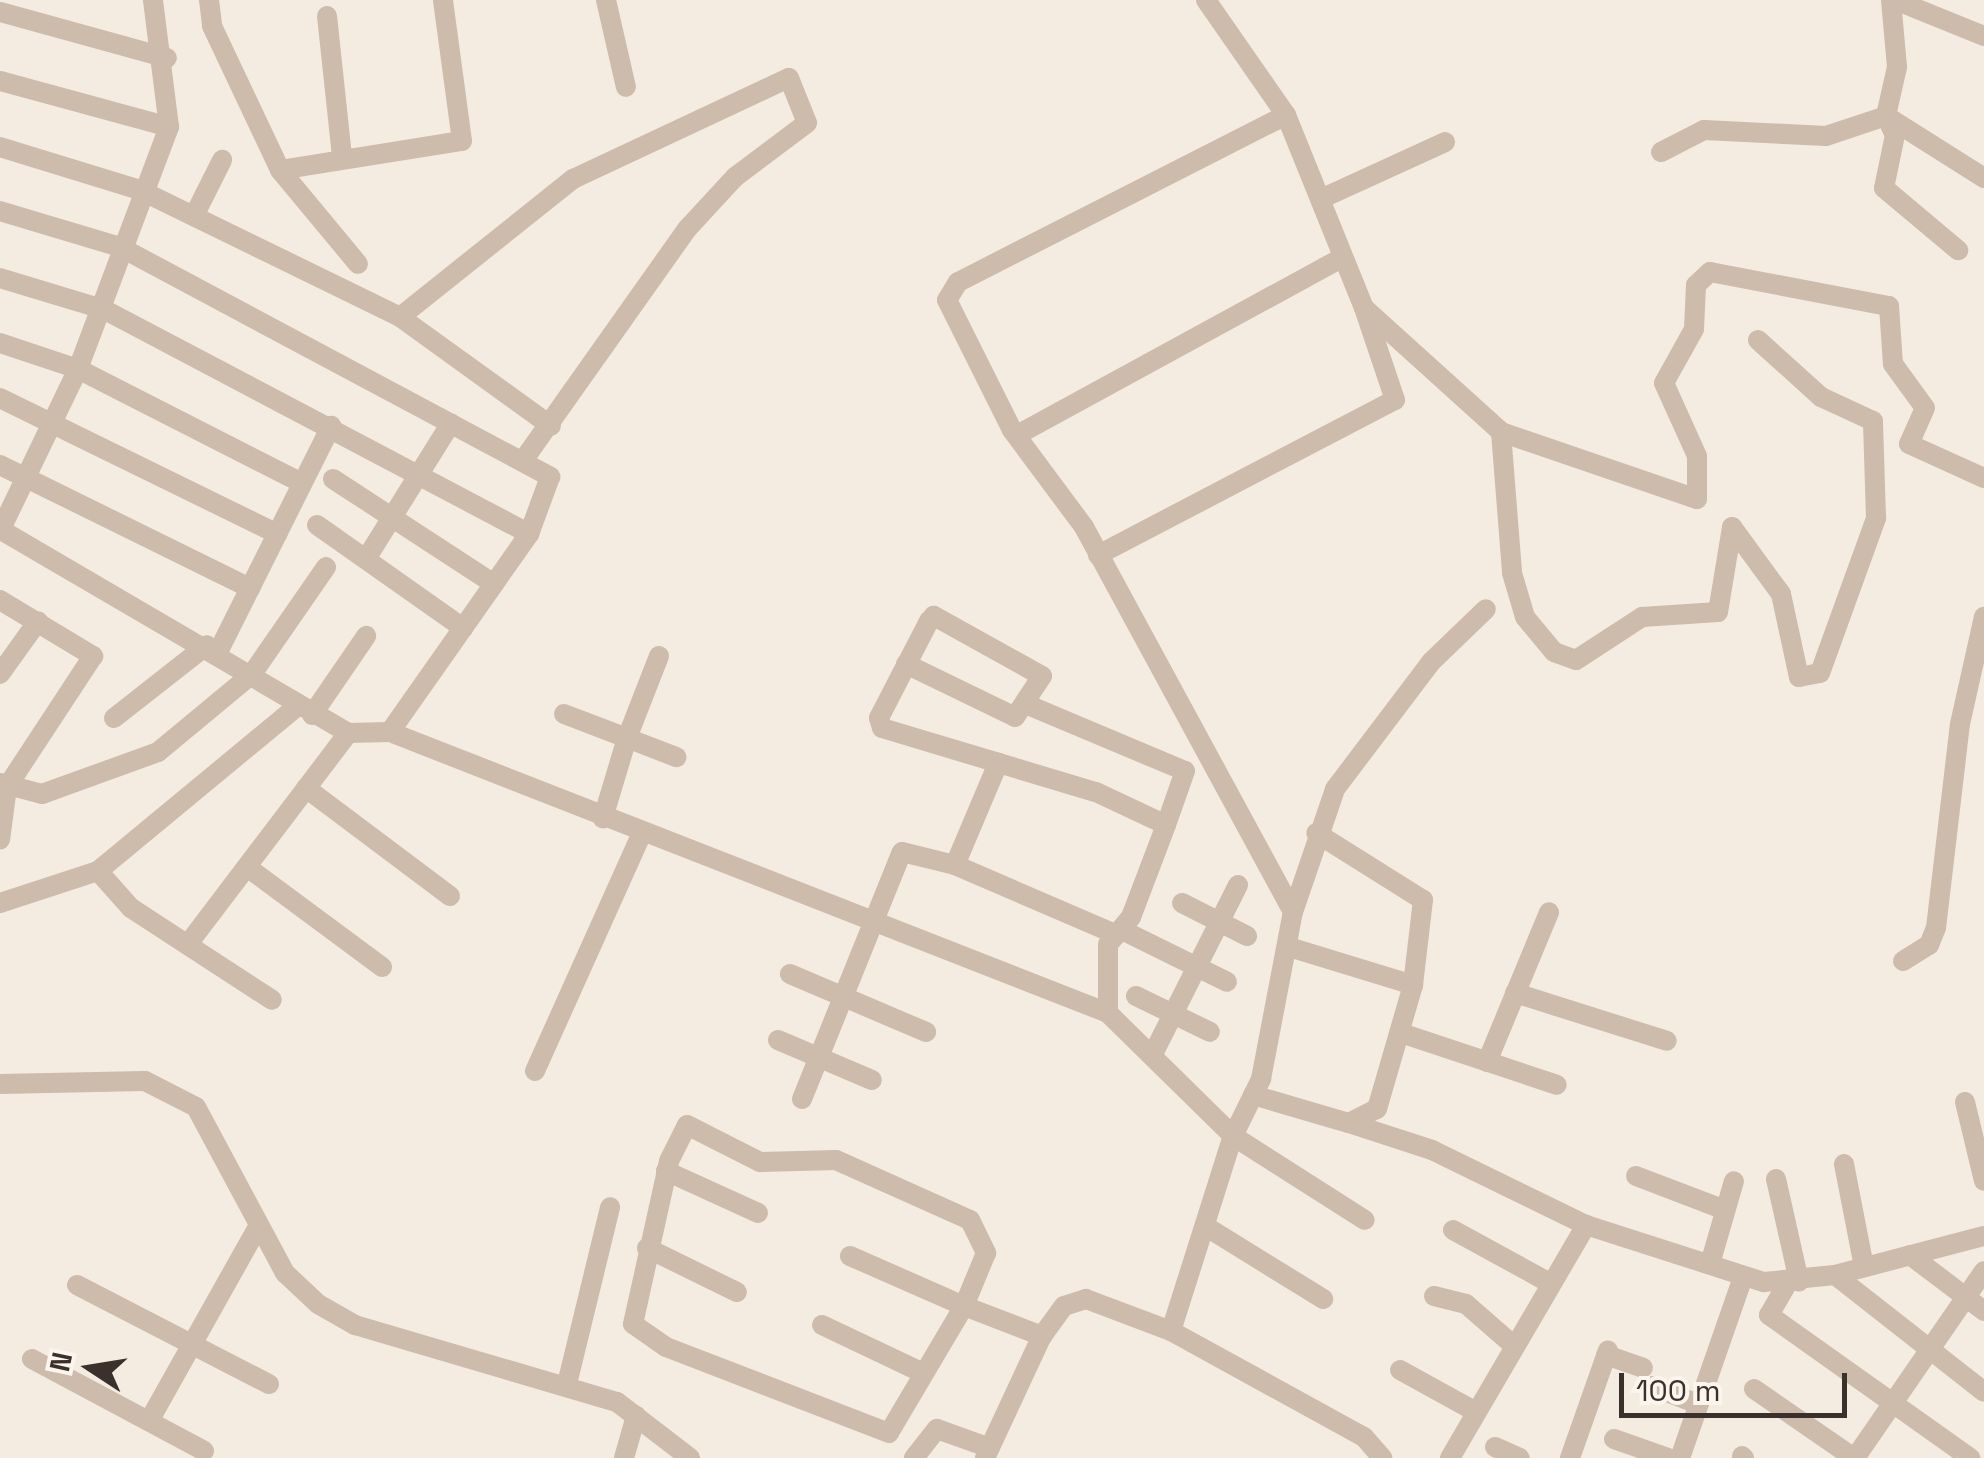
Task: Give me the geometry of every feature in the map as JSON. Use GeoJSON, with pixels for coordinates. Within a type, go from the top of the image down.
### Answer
{"type":"FeatureCollection","features":[{"type":"Feature","properties":{"kind":"street"},"geometry":{"type":"LineString","coordinates":[[153,0],[167,58],[169,126],[140,190],[103,309],[78,369],[22,476],[5,497],[0,530],[212,649],[304,711],[348,733],[390,732],[1108,1013],[1154,1052],[1233,1136],[1364,1220]]}},
{"type":"Feature","properties":{"kind":"street"},"geometry":{"type":"LineString","coordinates":[[209,0],[212,26],[280,170],[358,264]]}},
{"type":"Feature","properties":{"kind":"street"},"geometry":{"type":"LineString","coordinates":[[280,170],[342,156],[462,141],[442,0]]}},
{"type":"Feature","properties":{"kind":"street"},"geometry":{"type":"LineString","coordinates":[[606,0],[626,87]]}},
{"type":"Feature","properties":{"kind":"street"},"geometry":{"type":"LineString","coordinates":[[1098,554],[1395,400],[1364,308],[1340,259],[1324,197],[1286,116],[1206,0]]}},
{"type":"Feature","properties":{"kind":"street"},"geometry":{"type":"LineString","coordinates":[[1958,250],[1884,188],[1895,135],[1886,116],[1897,67],[1893,0],[1984,36]]}},
{"type":"Feature","properties":{"kind":"street"},"geometry":{"type":"LineString","coordinates":[[0,12],[167,58]]}},
{"type":"Feature","properties":{"kind":"street"},"geometry":{"type":"LineString","coordinates":[[327,16],[342,156]]}},
{"type":"Feature","properties":{"kind":"street"},"geometry":{"type":"LineString","coordinates":[[400,317],[573,179],[789,78],[807,123],[735,177],[687,229],[552,426],[524,459]]}},
{"type":"Feature","properties":{"kind":"street"},"geometry":{"type":"LineString","coordinates":[[0,80],[169,126]]}},
{"type":"Feature","properties":{"kind":"street"},"geometry":{"type":"LineString","coordinates":[[1286,116],[951,288],[948,315],[1017,436],[1098,554],[1294,912]]}},
{"type":"Feature","properties":{"kind":"street"},"geometry":{"type":"LineString","coordinates":[[1662,152],[1704,130],[1826,136],[1886,116]]}},
{"type":"Feature","properties":{"kind":"street"},"geometry":{"type":"LineString","coordinates":[[1886,116],[1984,178]]}},
{"type":"Feature","properties":{"kind":"street"},"geometry":{"type":"LineString","coordinates":[[1324,197],[1446,142]]}},
{"type":"Feature","properties":{"kind":"street"},"geometry":{"type":"LineString","coordinates":[[0,147],[140,190],[400,317],[552,426]]}},
{"type":"Feature","properties":{"kind":"street"},"geometry":{"type":"LineString","coordinates":[[194,216],[222,160]]}},
{"type":"Feature","properties":{"kind":"street"},"geometry":{"type":"LineString","coordinates":[[0,211],[120,247],[524,459],[553,482],[529,534],[390,732]]}},
{"type":"Feature","properties":{"kind":"street"},"geometry":{"type":"LineString","coordinates":[[1017,436],[1340,259]]}},
{"type":"Feature","properties":{"kind":"street"},"geometry":{"type":"LineString","coordinates":[[1364,308],[1501,432],[1697,499],[1698,456],[1664,382],[1694,329],[1696,285],[1710,272],[1889,306],[1893,364],[1925,408],[1909,444],[1984,478]]}},
{"type":"Feature","properties":{"kind":"street"},"geometry":{"type":"LineString","coordinates":[[0,278],[103,309],[421,472],[529,534]]}},
{"type":"Feature","properties":{"kind":"street"},"geometry":{"type":"LineString","coordinates":[[1501,432],[1512,573],[1525,617],[1554,652],[1576,660],[1642,617],[1718,612],[1732,527],[1781,594],[1799,677],[1820,673],[1876,518],[1874,421],[1821,397],[1758,340]]}},
{"type":"Feature","properties":{"kind":"street"},"geometry":{"type":"LineString","coordinates":[[0,344],[78,369],[302,483]]}},
{"type":"Feature","properties":{"kind":"street"},"geometry":{"type":"LineString","coordinates":[[0,398],[277,534]]}},
{"type":"Feature","properties":{"kind":"street"},"geometry":{"type":"LineString","coordinates":[[366,559],[451,423]]}},
{"type":"Feature","properties":{"kind":"street"},"geometry":{"type":"LineString","coordinates":[[114,718],[212,649],[250,588],[331,426]]}},
{"type":"Feature","properties":{"kind":"street"},"geometry":{"type":"LineString","coordinates":[[0,465],[250,588]]}},
{"type":"Feature","properties":{"kind":"street"},"geometry":{"type":"LineString","coordinates":[[333,479],[494,584]]}},
{"type":"Feature","properties":{"kind":"street"},"geometry":{"type":"LineString","coordinates":[[317,524],[463,628]]}},
{"type":"Feature","properties":{"kind":"street"},"geometry":{"type":"LineString","coordinates":[[4,785],[42,794],[158,752],[252,674],[326,567]]}},
{"type":"Feature","properties":{"kind":"street"},"geometry":{"type":"LineString","coordinates":[[0,600],[94,656],[4,785],[0,840]]}},
{"type":"Feature","properties":{"kind":"street"},"geometry":{"type":"LineString","coordinates":[[1171,1330],[1233,1136],[1254,1095],[1294,912],[1316,833],[1350,764],[1486,609]]}},
{"type":"Feature","properties":{"kind":"street"},"geometry":{"type":"LineString","coordinates":[[906,664],[1015,717],[1028,705],[1038,671],[940,617],[928,620],[906,664],[882,728],[998,764],[1166,825]]}},
{"type":"Feature","properties":{"kind":"street"},"geometry":{"type":"LineString","coordinates":[[1904,962],[1929,945],[1936,928],[1954,758],[1984,617]]}},
{"type":"Feature","properties":{"kind":"street"},"geometry":{"type":"LineString","coordinates":[[0,674],[38,621]]}},
{"type":"Feature","properties":{"kind":"street"},"geometry":{"type":"LineString","coordinates":[[0,903],[98,871],[304,711],[366,636]]}},
{"type":"Feature","properties":{"kind":"street"},"geometry":{"type":"LineString","coordinates":[[603,818],[658,656]]}},
{"type":"Feature","properties":{"kind":"street"},"geometry":{"type":"LineString","coordinates":[[1028,705],[1185,771],[1166,825],[1118,932],[1108,1013]]}},
{"type":"Feature","properties":{"kind":"street"},"geometry":{"type":"LineString","coordinates":[[564,714],[676,757]]}},
{"type":"Feature","properties":{"kind":"street"},"geometry":{"type":"LineString","coordinates":[[188,944],[348,733]]}},
{"type":"Feature","properties":{"kind":"street"},"geometry":{"type":"LineString","coordinates":[[956,865],[998,764]]}},
{"type":"Feature","properties":{"kind":"street"},"geometry":{"type":"LineString","coordinates":[[306,788],[450,896]]}},
{"type":"Feature","properties":{"kind":"street"},"geometry":{"type":"LineString","coordinates":[[535,1071],[642,833]]}},
{"type":"Feature","properties":{"kind":"street"},"geometry":{"type":"LineString","coordinates":[[1316,833],[1423,900],[1414,985],[1401,1033],[1376,1109],[1350,1124]]}},
{"type":"Feature","properties":{"kind":"street"},"geometry":{"type":"LineString","coordinates":[[802,1100],[870,920],[902,852],[956,865],[1227,982]]}},
{"type":"Feature","properties":{"kind":"street"},"geometry":{"type":"LineString","coordinates":[[246,867],[382,967]]}},
{"type":"Feature","properties":{"kind":"street"},"geometry":{"type":"LineString","coordinates":[[98,871],[131,908],[272,1000]]}},
{"type":"Feature","properties":{"kind":"street"},"geometry":{"type":"LineString","coordinates":[[1154,1052],[1238,885]]}},
{"type":"Feature","properties":{"kind":"street"},"geometry":{"type":"LineString","coordinates":[[1182,903],[1248,936]]}},
{"type":"Feature","properties":{"kind":"street"},"geometry":{"type":"LineString","coordinates":[[1487,1062],[1548,912]]}},
{"type":"Feature","properties":{"kind":"street"},"geometry":{"type":"LineString","coordinates":[[1289,947],[1414,985]]}},
{"type":"Feature","properties":{"kind":"street"},"geometry":{"type":"LineString","coordinates":[[790,974],[926,1032]]}},
{"type":"Feature","properties":{"kind":"street"},"geometry":{"type":"LineString","coordinates":[[1515,993],[1667,1041]]}},
{"type":"Feature","properties":{"kind":"street"},"geometry":{"type":"LineString","coordinates":[[1136,996],[1210,1032]]}},
{"type":"Feature","properties":{"kind":"street"},"geometry":{"type":"LineString","coordinates":[[1401,1033],[1557,1085]]}},
{"type":"Feature","properties":{"kind":"street"},"geometry":{"type":"LineString","coordinates":[[778,1040],[872,1080]]}},
{"type":"Feature","properties":{"kind":"street"},"geometry":{"type":"LineString","coordinates":[[0,1084],[145,1081],[196,1108],[286,1274],[354,1325],[567,1384],[636,1416],[690,1458]]}},
{"type":"Feature","properties":{"kind":"street"},"geometry":{"type":"LineString","coordinates":[[1254,1095],[1432,1150],[1586,1225],[1744,1277],[1793,1282],[1835,1275],[1984,1236]]}},
{"type":"Feature","properties":{"kind":"street"},"geometry":{"type":"LineString","coordinates":[[1965,1102],[1984,1180]]}},
{"type":"Feature","properties":{"kind":"street"},"geometry":{"type":"LineString","coordinates":[[686,1125],[760,1162],[836,1160],[913,1193],[981,1232],[984,1264],[964,1306],[919,1371],[888,1433],[666,1346],[632,1324],[666,1170],[686,1125]]}},
{"type":"Feature","properties":{"kind":"street"},"geometry":{"type":"LineString","coordinates":[[1844,1164],[1864,1267]]}},
{"type":"Feature","properties":{"kind":"street"},"geometry":{"type":"LineString","coordinates":[[666,1170],[758,1212]]}},
{"type":"Feature","properties":{"kind":"street"},"geometry":{"type":"LineString","coordinates":[[1636,1176],[1726,1210]]}},
{"type":"Feature","properties":{"kind":"street"},"geometry":{"type":"LineString","coordinates":[[1776,1179],[1793,1282],[1768,1315],[1970,1458]]}},
{"type":"Feature","properties":{"kind":"street"},"geometry":{"type":"LineString","coordinates":[[1710,1264],[1734,1181]]}},
{"type":"Feature","properties":{"kind":"street"},"geometry":{"type":"LineString","coordinates":[[567,1384],[610,1208]]}},
{"type":"Feature","properties":{"kind":"street"},"geometry":{"type":"LineString","coordinates":[[1450,1458],[1548,1282],[1586,1225]]}},
{"type":"Feature","properties":{"kind":"street"},"geometry":{"type":"LineString","coordinates":[[1205,1226],[1324,1299]]}},
{"type":"Feature","properties":{"kind":"street"},"geometry":{"type":"LineString","coordinates":[[149,1421],[258,1227]]}},
{"type":"Feature","properties":{"kind":"street"},"geometry":{"type":"LineString","coordinates":[[1453,1230],[1548,1282]]}},
{"type":"Feature","properties":{"kind":"street"},"geometry":{"type":"LineString","coordinates":[[646,1248],[737,1292]]}},
{"type":"Feature","properties":{"kind":"street"},"geometry":{"type":"LineString","coordinates":[[1910,1255],[1984,1311]]}},
{"type":"Feature","properties":{"kind":"street"},"geometry":{"type":"LineString","coordinates":[[850,1256],[1042,1336]]}},
{"type":"Feature","properties":{"kind":"street"},"geometry":{"type":"LineString","coordinates":[[1754,1389],[1854,1458],[1963,1294],[1984,1271]]}},
{"type":"Feature","properties":{"kind":"street"},"geometry":{"type":"LineString","coordinates":[[1835,1275],[1984,1392]]}},
{"type":"Feature","properties":{"kind":"street"},"geometry":{"type":"LineString","coordinates":[[1680,1458],[1744,1277]]}},
{"type":"Feature","properties":{"kind":"street"},"geometry":{"type":"LineString","coordinates":[[76,1284],[269,1384]]}},
{"type":"Feature","properties":{"kind":"street"},"geometry":{"type":"LineString","coordinates":[[1434,1296],[1466,1304],[1514,1345]]}},
{"type":"Feature","properties":{"kind":"street"},"geometry":{"type":"LineString","coordinates":[[914,1458],[937,1429],[987,1453],[1042,1336],[1064,1306],[1086,1300],[1171,1330],[1377,1456]]}},
{"type":"Feature","properties":{"kind":"street"},"geometry":{"type":"LineString","coordinates":[[822,1325],[919,1371]]}},
{"type":"Feature","properties":{"kind":"street"},"geometry":{"type":"LineString","coordinates":[[1570,1458],[1607,1353],[1698,1404]]}},
{"type":"Feature","properties":{"kind":"street"},"geometry":{"type":"LineString","coordinates":[[32,1359],[204,1451]]}},
{"type":"Feature","properties":{"kind":"street"},"geometry":{"type":"LineString","coordinates":[[1400,1370],[1476,1412]]}},
{"type":"Feature","properties":{"kind":"street"},"geometry":{"type":"LineString","coordinates":[[624,1458],[636,1416]]}},
{"type":"Feature","properties":{"kind":"street"},"geometry":{"type":"LineString","coordinates":[[1614,1439],[1668,1458]]}},
{"type":"Feature","properties":{"kind":"street"},"geometry":{"type":"LineString","coordinates":[[1495,1447],[1520,1458]]}}]}
